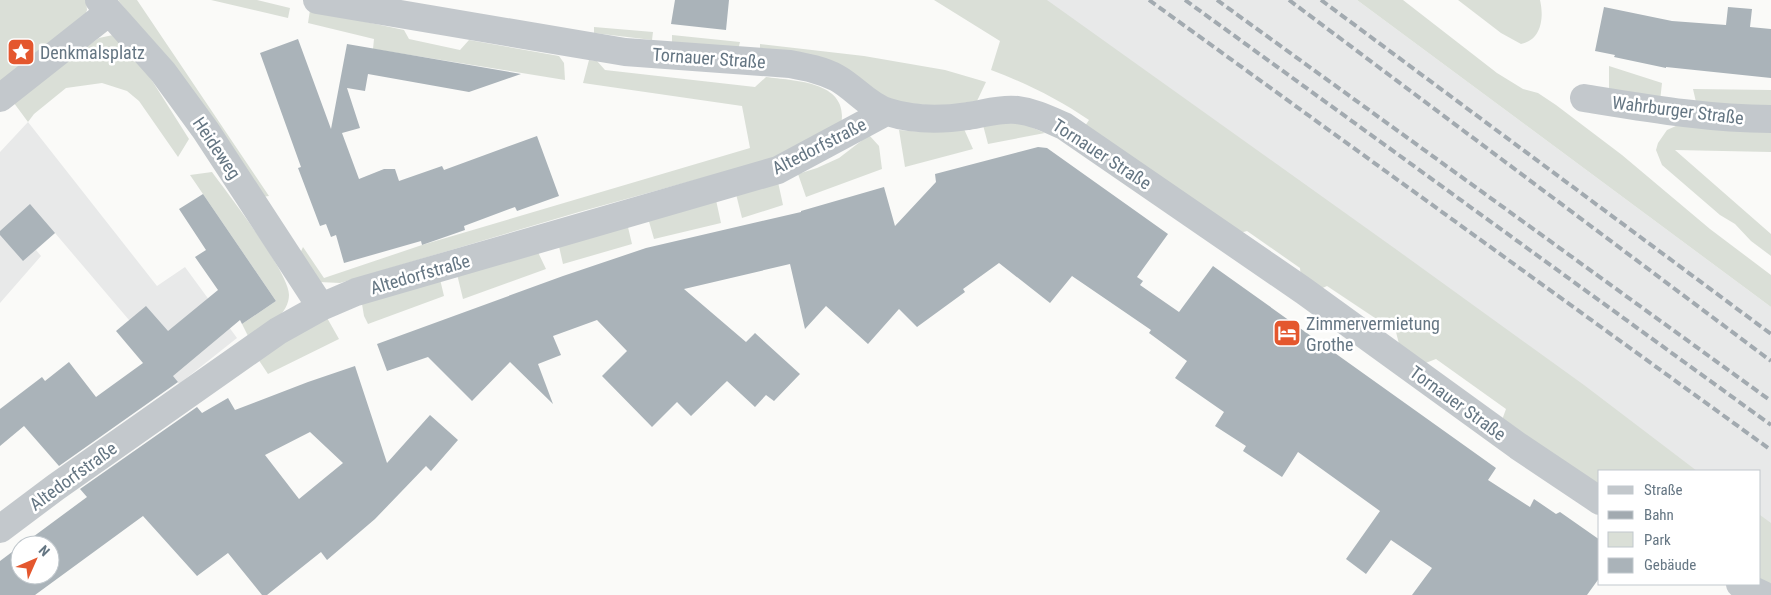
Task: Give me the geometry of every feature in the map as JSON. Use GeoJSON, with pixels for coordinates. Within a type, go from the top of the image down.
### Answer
{"type":"FeatureCollection","features":[{"type":"Feature","properties":{"kind":"street","name":"Tornauer Straße"},"geometry":{"type":"LineString","coordinates":[[316,0],[625,52],[790,64],[816,69],[838,78],[865,100],[886,112],[919,119],[967,116],[991,110],[1015,110],[1038,114],[1064,126],[1312,297],[1518,446],[1598,500]]}},
{"type":"Feature","properties":{"kind":"street"},"geometry":{"type":"LineString","coordinates":[[0,98],[104,6]]}},
{"type":"Feature","properties":{"kind":"street","name":"Heideweg"},"geometry":{"type":"LineString","coordinates":[[104,6],[163,72],[200,124],[321,307]]}},
{"type":"Feature","properties":{"kind":"street","name":"Wahrburger Straße"},"geometry":{"type":"LineString","coordinates":[[1584,98],[1653,110],[1733,119],[1771,120]]}},
{"type":"Feature","properties":{"kind":"street","name":"Altedorfstraße"},"geometry":{"type":"LineString","coordinates":[[0,529],[56,487],[278,331],[321,307],[356,292],[778,170],[886,112]]}},
{"type":"Feature","properties":{"kind":"street"},"geometry":{"type":"LineString","coordinates":[[1742,585],[1763,595]]}},
{"type":"Feature","properties":{"kind":"shaded area"},"geometry":{"type":"Polygon","coordinates":[[[1025,0],[1357,0],[1771,307],[1771,541],[1761,533],[1761,470],[1676,470],[1025,0]]]}},
{"type":"Feature","properties":{"kind":"shaded area"},"geometry":{"type":"Polygon","coordinates":[[[28,122],[157,286],[185,267],[237,338],[179,384],[129,320],[55,233],[36,250],[41,256],[0,303],[0,152],[28,122]]]}},
{"type":"Feature","properties":{"kind":"green space","name":"Denkmalsplatz"},"geometry":{"type":"Polygon","coordinates":[[[0,0],[86,0],[87,10],[83,21],[0,84],[0,0]]]}},
{"type":"Feature","properties":{"kind":"green space"},"geometry":{"type":"Polygon","coordinates":[[[118,0],[137,0],[269,196],[255,198],[148,37],[118,0]]]}},
{"type":"Feature","properties":{"kind":"green space"},"geometry":{"type":"Polygon","coordinates":[[[211,0],[257,0],[290,8],[288,18],[211,0]]]}},
{"type":"Feature","properties":{"kind":"green space"},"geometry":{"type":"Polygon","coordinates":[[[934,0],[1047,0],[1584,385],[1696,470],[1598,470],[1598,486],[1502,420],[1506,409],[1436,359],[1423,364],[1400,348],[1396,332],[1327,286],[1318,290],[1301,279],[1300,268],[1247,231],[1240,233],[1085,126],[1089,120],[1042,92],[991,70],[1000,41],[934,0]]]}},
{"type":"Feature","properties":{"kind":"green space"},"geometry":{"type":"Polygon","coordinates":[[[1357,0],[1403,0],[1497,73],[1523,89],[1538,93],[1556,105],[1622,155],[1710,229],[1771,275],[1771,307],[1357,0]]]}},
{"type":"Feature","properties":{"kind":"green space"},"geometry":{"type":"Polygon","coordinates":[[[1458,0],[1540,0],[1542,13],[1540,27],[1533,38],[1521,44],[1501,33],[1458,0]]]}},
{"type":"Feature","properties":{"kind":"green space"},"geometry":{"type":"Polygon","coordinates":[[[310,10],[404,30],[409,39],[460,50],[469,40],[559,56],[564,63],[565,80],[373,49],[374,39],[308,23],[310,10]]]}},
{"type":"Feature","properties":{"kind":"green space"},"geometry":{"type":"Polygon","coordinates":[[[594,27],[653,32],[652,40],[594,33],[594,27]]]}},
{"type":"Feature","properties":{"kind":"green space"},"geometry":{"type":"Polygon","coordinates":[[[113,35],[132,49],[189,139],[178,157],[139,101],[127,91],[102,83],[66,88],[34,114],[28,122],[11,99],[99,38],[113,35]]]}},
{"type":"Feature","properties":{"kind":"green space"},"geometry":{"type":"Polygon","coordinates":[[[672,35],[740,42],[738,50],[672,42],[672,35]]]}},
{"type":"Feature","properties":{"kind":"green space"},"geometry":{"type":"Polygon","coordinates":[[[760,44],[864,56],[945,70],[986,82],[977,101],[944,107],[898,102],[760,53],[760,44]]]}},
{"type":"Feature","properties":{"kind":"green space"},"geometry":{"type":"Polygon","coordinates":[[[589,60],[597,61],[605,70],[755,87],[766,77],[805,82],[829,92],[837,100],[842,110],[841,125],[808,148],[579,212],[340,283],[319,282],[297,260],[303,247],[324,278],[422,245],[750,148],[742,106],[583,83],[589,60]]]}},
{"type":"Feature","properties":{"kind":"green space"},"geometry":{"type":"Polygon","coordinates":[[[1609,66],[1662,83],[1660,101],[1609,90],[1609,66]]]}},
{"type":"Feature","properties":{"kind":"green space"},"geometry":{"type":"Polygon","coordinates":[[[1693,89],[1771,90],[1771,107],[1696,102],[1693,89]]]}},
{"type":"Feature","properties":{"kind":"green space"},"geometry":{"type":"Polygon","coordinates":[[[1024,124],[1045,133],[988,144],[983,125],[1024,124]]]}},
{"type":"Feature","properties":{"kind":"green space"},"geometry":{"type":"Polygon","coordinates":[[[1678,125],[1771,132],[1771,152],[1675,150],[1771,234],[1771,256],[1662,165],[1656,150],[1658,143],[1667,130],[1678,125]]]}},
{"type":"Feature","properties":{"kind":"green space"},"geometry":{"type":"Polygon","coordinates":[[[964,129],[973,149],[905,167],[899,130],[923,132],[964,129]]]}},
{"type":"Feature","properties":{"kind":"green space"},"geometry":{"type":"Polygon","coordinates":[[[869,135],[879,146],[882,169],[806,197],[798,174],[839,158],[869,135]]]}},
{"type":"Feature","properties":{"kind":"green space"},"geometry":{"type":"Polygon","coordinates":[[[212,172],[269,252],[286,284],[289,295],[285,309],[275,321],[250,340],[242,324],[276,301],[190,175],[212,172]]]}},
{"type":"Feature","properties":{"kind":"green space"},"geometry":{"type":"Polygon","coordinates":[[[778,182],[783,205],[742,218],[736,194],[778,182]]]}},
{"type":"Feature","properties":{"kind":"green space"},"geometry":{"type":"Polygon","coordinates":[[[716,200],[721,223],[654,239],[648,218],[716,200]]]}},
{"type":"Feature","properties":{"kind":"green space"},"geometry":{"type":"Polygon","coordinates":[[[627,223],[632,244],[563,264],[558,242],[627,223]]]}},
{"type":"Feature","properties":{"kind":"green space"},"geometry":{"type":"Polygon","coordinates":[[[536,248],[546,269],[463,299],[456,270],[536,248]]]}},
{"type":"Feature","properties":{"kind":"green space"},"geometry":{"type":"Polygon","coordinates":[[[439,275],[444,296],[368,324],[364,316],[361,298],[439,275]]]}},
{"type":"Feature","properties":{"kind":"green space"},"geometry":{"type":"Polygon","coordinates":[[[326,316],[339,339],[268,374],[258,359],[326,316]]]}},
{"type":"Feature","properties":{"kind":"green space"},"geometry":{"type":"Polygon","coordinates":[[[1761,516],[1771,523],[1771,588],[1761,584],[1761,516]]]}},
{"type":"Feature","properties":{"kind":"building"},"geometry":{"type":"Polygon","coordinates":[[[675,0],[729,0],[726,30],[671,24],[675,0]]]}},
{"type":"Feature","properties":{"kind":"building"},"geometry":{"type":"Polygon","coordinates":[[[1604,7],[1672,21],[1726,25],[1728,7],[1752,9],[1750,27],[1771,29],[1771,78],[1666,68],[1595,51],[1604,7]]]}},
{"type":"Feature","properties":{"kind":"building"},"geometry":{"type":"Polygon","coordinates":[[[298,39],[331,129],[347,44],[521,74],[469,92],[368,74],[365,91],[347,88],[360,128],[342,133],[359,179],[384,169],[395,169],[399,181],[442,166],[444,170],[537,136],[559,196],[517,211],[515,207],[464,226],[465,230],[422,245],[421,241],[344,263],[336,235],[331,237],[326,224],[320,226],[298,168],[301,167],[260,53],[298,39]]]}},
{"type":"Feature","properties":{"kind":"building"},"geometry":{"type":"Polygon","coordinates":[[[1038,147],[1047,148],[1168,234],[1137,277],[1143,281],[1140,285],[1179,312],[1213,266],[1496,468],[1488,480],[1530,507],[1534,499],[1556,514],[1560,512],[1598,539],[1598,580],[1587,595],[1412,595],[1432,568],[1391,540],[1366,574],[1346,559],[1380,511],[1298,452],[1282,477],[1243,451],[1246,446],[1215,426],[1224,412],[1175,378],[1187,361],[1149,333],[1151,330],[1072,276],[1050,303],[999,263],[963,289],[965,292],[917,327],[899,309],[868,344],[826,306],[805,329],[790,264],[684,289],[746,342],[755,333],[800,374],[774,401],[766,395],[755,407],[727,381],[691,416],[677,402],[652,427],[602,376],[627,351],[597,320],[553,336],[561,355],[538,364],[553,404],[510,362],[472,401],[428,357],[387,371],[377,344],[563,276],[646,248],[801,212],[884,187],[895,226],[936,182],[935,174],[1038,147]]]}},
{"type":"Feature","properties":{"kind":"building"},"geometry":{"type":"Polygon","coordinates":[[[203,194],[276,301],[242,324],[240,320],[173,376],[178,382],[59,466],[24,426],[0,446],[0,409],[42,377],[45,381],[69,362],[96,397],[143,363],[116,331],[146,306],[168,331],[218,290],[195,257],[206,250],[179,209],[203,194]]]}},
{"type":"Feature","properties":{"kind":"building"},"geometry":{"type":"Polygon","coordinates":[[[30,204],[55,233],[23,261],[0,235],[0,231],[30,204]]]}},
{"type":"Feature","properties":{"kind":"building"},"geometry":{"type":"Polygon","coordinates":[[[355,366],[387,463],[430,415],[458,440],[431,471],[426,466],[375,519],[327,560],[321,552],[267,595],[262,595],[228,553],[197,576],[143,516],[60,577],[60,535],[36,535],[87,497],[80,489],[197,407],[202,413],[228,398],[235,410],[355,366]],[[310,432],[265,455],[299,499],[343,463],[310,432]]]}},
{"type":"Feature","properties":{"kind":"building"},"geometry":{"type":"Polygon","coordinates":[[[10,554],[10,585],[49,585],[35,595],[0,595],[0,561],[10,554]]]}},
{"type":"Feature","properties":{"kind":"railway"},"geometry":{"type":"LineString","coordinates":[[1149,0],[1771,450]]}},
{"type":"Feature","properties":{"kind":"railway"},"geometry":{"type":"LineString","coordinates":[[1185,0],[1771,425]]}},
{"type":"Feature","properties":{"kind":"railway"},"geometry":{"type":"LineString","coordinates":[[1217,0],[1771,401]]}},
{"type":"Feature","properties":{"kind":"railway"},"geometry":{"type":"LineString","coordinates":[[1289,0],[1771,361]]}},
{"type":"Feature","properties":{"kind":"railway"},"geometry":{"type":"LineString","coordinates":[[1321,0],[1771,334]]}},
{"type":"Feature","properties":{"kind":"place","name":"Denkmalsplatz"},"geometry":{"type":"Point","coordinates":[21,52]}},
{"type":"Feature","properties":{"kind":"place","name":"Zimmervermietung Grothe"},"geometry":{"type":"Point","coordinates":[1287,333]}}]}
